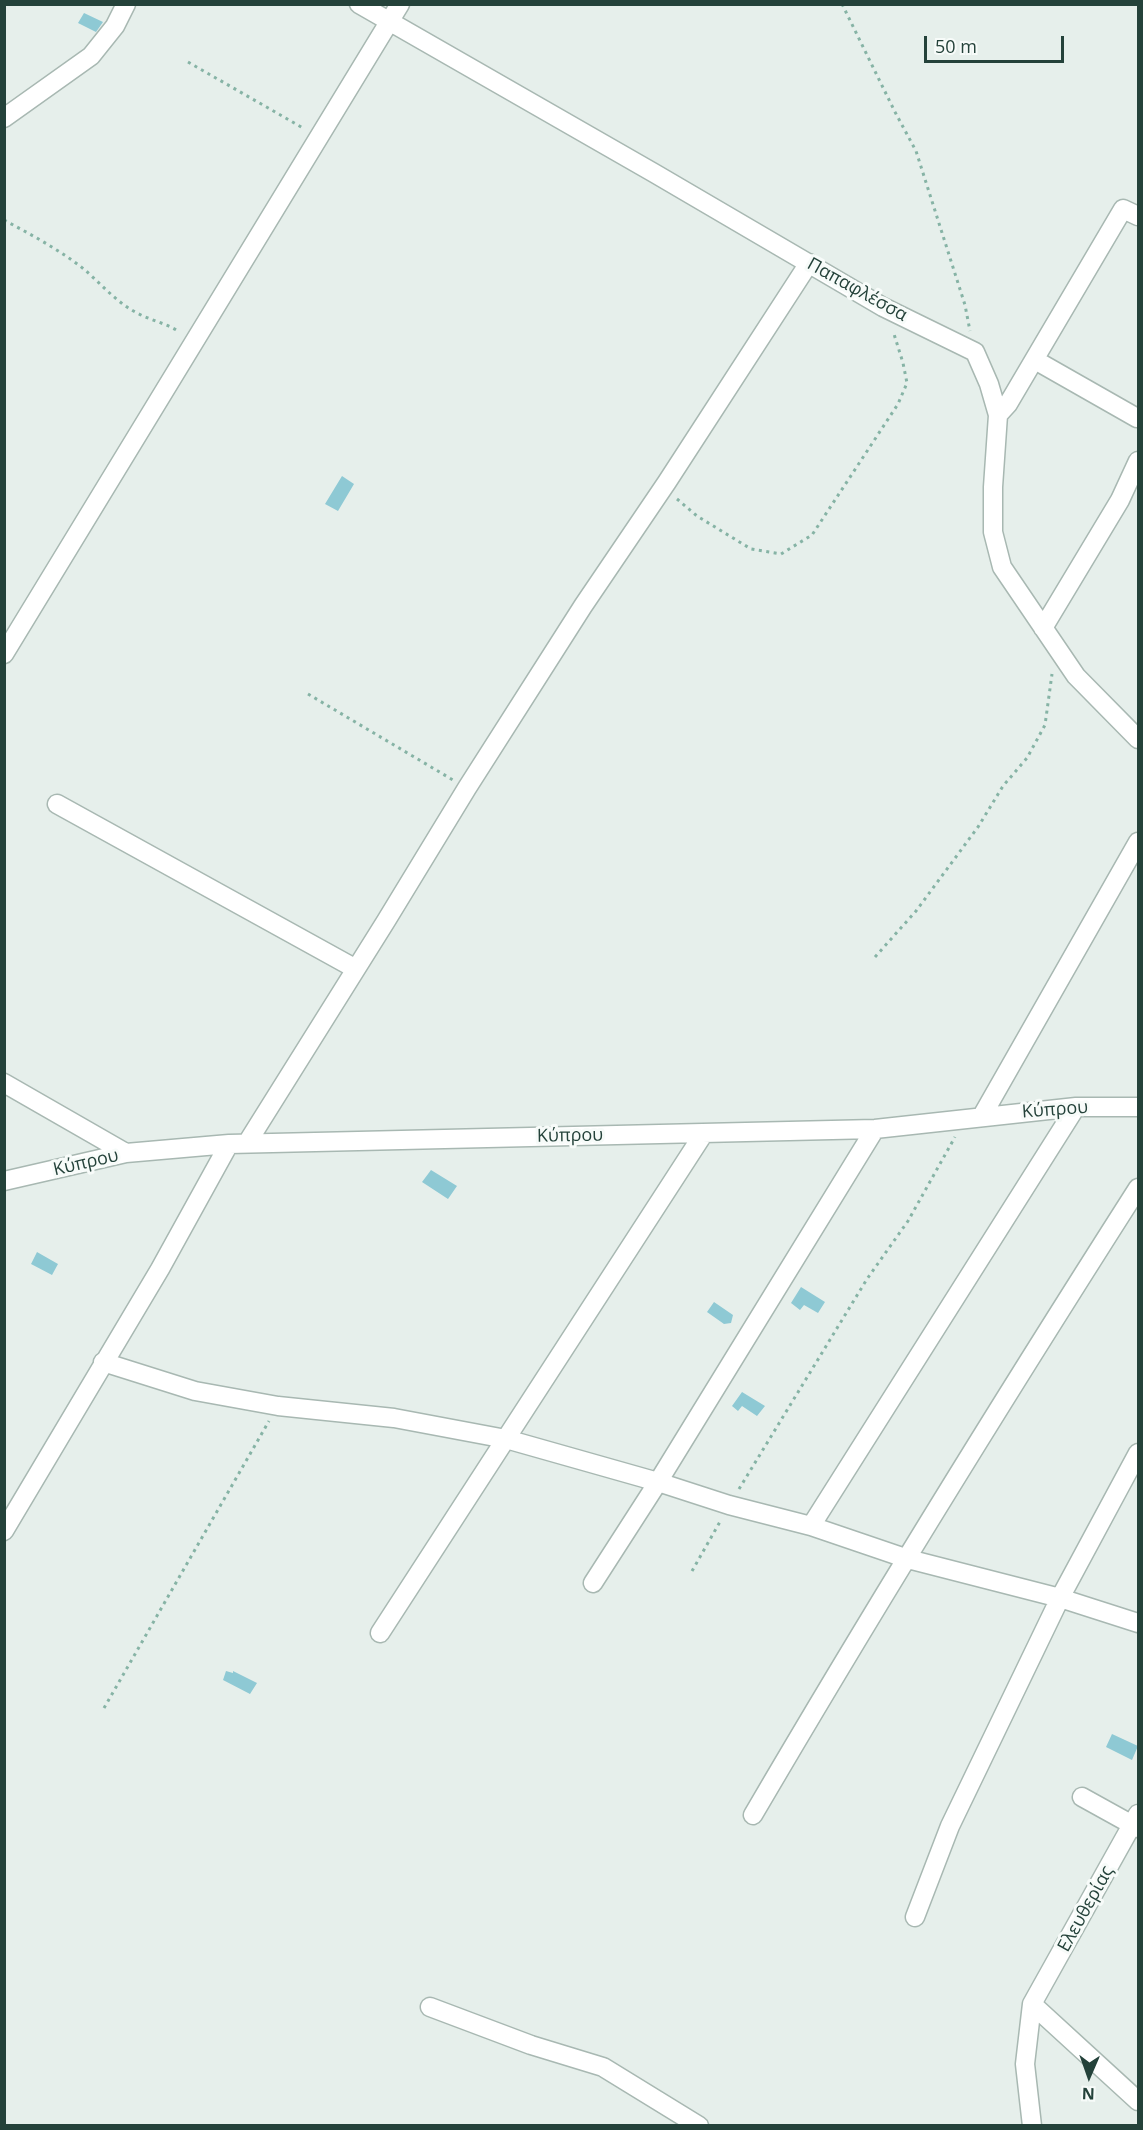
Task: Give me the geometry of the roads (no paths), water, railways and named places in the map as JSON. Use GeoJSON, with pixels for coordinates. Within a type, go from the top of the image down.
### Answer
{"type":"FeatureCollection","features":[{"type":"Feature","properties":{"kind":"street"},"geometry":{"type":"LineString","coordinates":[[4,118],[91,56],[115,26],[126,4]]}},
{"type":"Feature","properties":{"kind":"street","name":"Παπαφλέσσα"},"geometry":{"type":"LineString","coordinates":[[359,4],[883,307],[975,352],[989,384],[998,416]]}},
{"type":"Feature","properties":{"kind":"street"},"geometry":{"type":"LineString","coordinates":[[4,654],[400,4]]}},
{"type":"Feature","properties":{"kind":"street"},"geometry":{"type":"LineString","coordinates":[[1138,216],[1123,209],[1035,360],[998,416],[993,487],[993,532],[1002,567],[1076,676],[1138,739]]}},
{"type":"Feature","properties":{"kind":"street"},"geometry":{"type":"LineString","coordinates":[[4,1531],[103,1362],[238,1143],[356,969],[467,788],[809,263]]}},
{"type":"Feature","properties":{"kind":"street"},"geometry":{"type":"LineString","coordinates":[[1035,360],[1137,418]]}},
{"type":"Feature","properties":{"kind":"street"},"geometry":{"type":"LineString","coordinates":[[1043,628],[1115,508],[1138,461]]}},
{"type":"Feature","properties":{"kind":"street"},"geometry":{"type":"LineString","coordinates":[[57,804],[356,969]]}},
{"type":"Feature","properties":{"kind":"street"},"geometry":{"type":"LineString","coordinates":[[973,1118],[1138,842]]}},
{"type":"Feature","properties":{"kind":"street"},"geometry":{"type":"LineString","coordinates":[[4,1083],[126,1154]]}},
{"type":"Feature","properties":{"kind":"street"},"geometry":{"type":"LineString","coordinates":[[811,1526],[1076,1107]]}},
{"type":"Feature","properties":{"kind":"street","name":"Κύπρου"},"geometry":{"type":"LineString","coordinates":[[4,1181],[126,1154],[238,1143],[875,1129],[1076,1107],[1138,1107]]}},
{"type":"Feature","properties":{"kind":"street"},"geometry":{"type":"LineString","coordinates":[[593,1583],[658,1482],[875,1129]]}},
{"type":"Feature","properties":{"kind":"street"},"geometry":{"type":"LineString","coordinates":[[380,1633],[704,1132]]}},
{"type":"Feature","properties":{"kind":"street"},"geometry":{"type":"LineString","coordinates":[[753,1815],[856,1639],[1138,1188]]}},
{"type":"Feature","properties":{"kind":"street"},"geometry":{"type":"LineString","coordinates":[[103,1362],[195,1391],[278,1406],[394,1419],[506,1439],[658,1482],[729,1505],[811,1526],[908,1559],[1060,1598],[1138,1623]]}},
{"type":"Feature","properties":{"kind":"street"},"geometry":{"type":"LineString","coordinates":[[915,1917],[950,1826],[1060,1598],[1138,1453]]}},
{"type":"Feature","properties":{"kind":"street"},"geometry":{"type":"LineString","coordinates":[[1082,1797],[1137,1822]]}},
{"type":"Feature","properties":{"kind":"street","name":"Ελευθερίας"},"geometry":{"type":"LineString","coordinates":[[1032,2126],[1025,2064],[1032,2004],[1137,1822]]}},
{"type":"Feature","properties":{"kind":"street"},"geometry":{"type":"LineString","coordinates":[[1032,2004],[1138,2101]]}},
{"type":"Feature","properties":{"kind":"street"},"geometry":{"type":"LineString","coordinates":[[430,2007],[531,2045],[603,2067],[691,2124]]}},
{"type":"Feature","properties":{"kind":"water"},"geometry":{"type":"Polygon","coordinates":[[[84,13],[103,22],[96,32],[78,23],[84,13]]]}},
{"type":"Feature","properties":{"kind":"water"},"geometry":{"type":"Polygon","coordinates":[[[342,476],[354,484],[338,511],[325,504],[342,476]]]}},
{"type":"Feature","properties":{"kind":"water"},"geometry":{"type":"Polygon","coordinates":[[[431,1170],[457,1186],[448,1199],[422,1182],[431,1170]]]}},
{"type":"Feature","properties":{"kind":"water"},"geometry":{"type":"Polygon","coordinates":[[[37,1252],[58,1264],[52,1275],[31,1264],[37,1252]]]}},
{"type":"Feature","properties":{"kind":"water"},"geometry":{"type":"Polygon","coordinates":[[[801,1287],[825,1302],[818,1313],[804,1305],[800,1310],[791,1303],[801,1287]]]}},
{"type":"Feature","properties":{"kind":"water"},"geometry":{"type":"Polygon","coordinates":[[[714,1302],[733,1315],[731,1323],[724,1324],[707,1312],[714,1302]]]}},
{"type":"Feature","properties":{"kind":"water"},"geometry":{"type":"Polygon","coordinates":[[[742,1392],[765,1406],[757,1416],[742,1406],[738,1411],[732,1406],[742,1392]]]}},
{"type":"Feature","properties":{"kind":"water"},"geometry":{"type":"Polygon","coordinates":[[[226,1671],[233,1673],[233,1671],[257,1683],[250,1694],[223,1680],[226,1671]]]}},
{"type":"Feature","properties":{"kind":"water"},"geometry":{"type":"Polygon","coordinates":[[[1112,1734],[1138,1746],[1132,1760],[1106,1747],[1112,1734]]]}}]}
